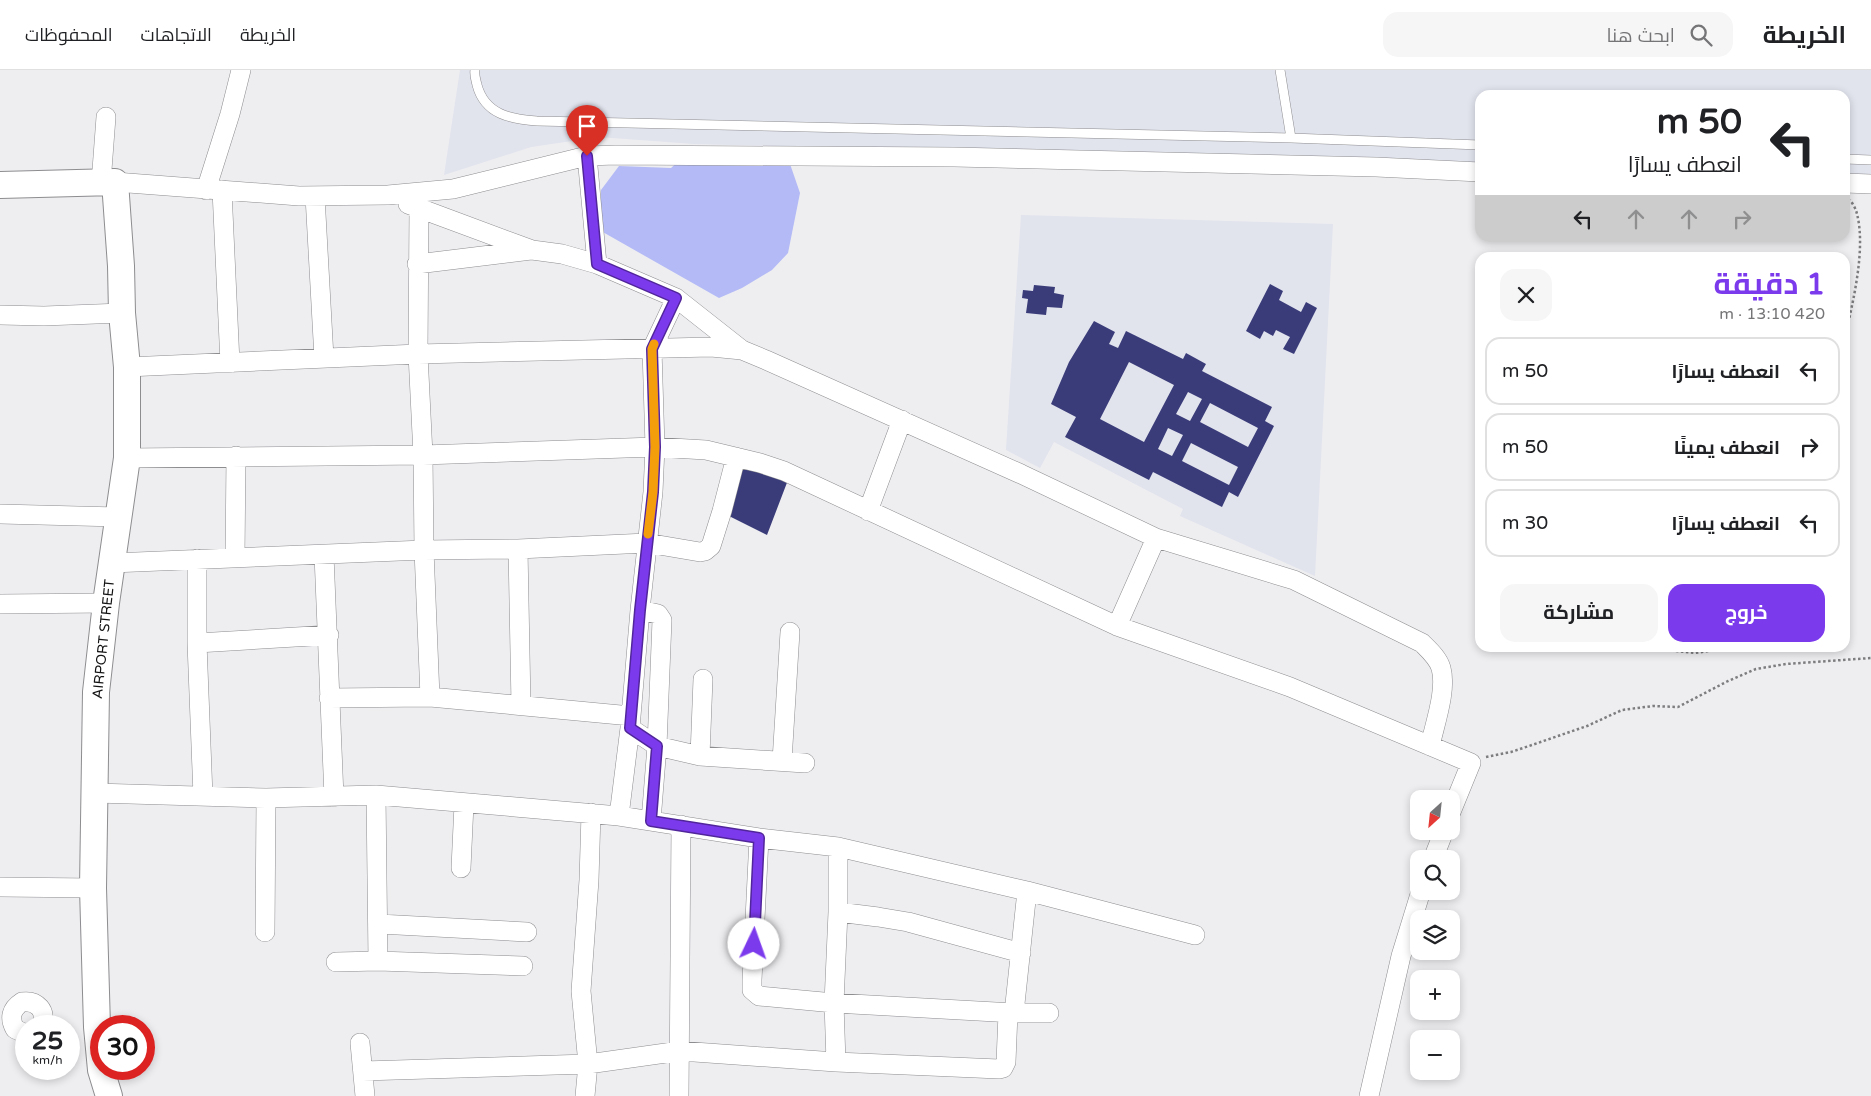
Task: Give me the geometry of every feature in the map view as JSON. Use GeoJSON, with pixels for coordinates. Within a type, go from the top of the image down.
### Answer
{"type":"FeatureCollection","features":[{"type":"Feature","properties":{"kind":"street"},"geometry":{"type":"LineString","coordinates":[[230,362],[214,190],[241,70]]}},
{"type":"Feature","properties":{"kind":"street"},"geometry":{"type":"LineString","coordinates":[[106,116],[108,183]]}},
{"type":"Feature","properties":{"kind":"street"},"geometry":{"type":"LineString","coordinates":[[0,185],[108,183],[315,196],[388,195],[453,189],[587,156],[616,155],[954,157],[1376,167],[1475,172]]}},
{"type":"Feature","properties":{"kind":"street"},"geometry":{"type":"LineString","coordinates":[[587,156],[597,264]]}},
{"type":"Feature","properties":{"kind":"street","name":"AIRPORT STREET"},"geometry":{"type":"LineString","coordinates":[[108,183],[121,266],[122,313],[127,367],[127,458],[106,603],[96,692],[93,888],[98,1035],[101,1070],[109,1096]]}},
{"type":"Feature","properties":{"kind":"street"},"geometry":{"type":"LineString","coordinates":[[1850,189],[1871,184]]}},
{"type":"Feature","properties":{"kind":"street"},"geometry":{"type":"LineString","coordinates":[[388,195],[532,250],[562,254],[597,264],[676,298],[742,350],[902,420],[1156,538],[1294,580],[1422,643],[1433,654],[1441,667],[1443,686],[1430,746]]}},
{"type":"Feature","properties":{"kind":"street"},"geometry":{"type":"LineString","coordinates":[[315,196],[324,358]]}},
{"type":"Feature","properties":{"kind":"street"},"geometry":{"type":"LineString","coordinates":[[419,208],[417,264],[418,354],[430,697]]}},
{"type":"Feature","properties":{"kind":"street"},"geometry":{"type":"LineString","coordinates":[[417,264],[532,250]]}},
{"type":"Feature","properties":{"kind":"street"},"geometry":{"type":"LineString","coordinates":[[619,816],[653,492],[655,447],[652,349],[676,298]]}},
{"type":"Feature","properties":{"kind":"street"},"geometry":{"type":"LineString","coordinates":[[0,315],[122,313]]}},
{"type":"Feature","properties":{"kind":"street"},"geometry":{"type":"LineString","coordinates":[[127,367],[418,354],[711,347],[742,350]]}},
{"type":"Feature","properties":{"kind":"street"},"geometry":{"type":"LineString","coordinates":[[868,510],[902,420]]}},
{"type":"Feature","properties":{"kind":"street"},"geometry":{"type":"LineString","coordinates":[[127,458],[423,455],[655,447],[706,450],[736,457],[784,471],[1117,626],[1290,687],[1471,763],[1460,790]]}},
{"type":"Feature","properties":{"kind":"street"},"geometry":{"type":"LineString","coordinates":[[235,558],[236,456]]}},
{"type":"Feature","properties":{"kind":"street"},"geometry":{"type":"LineString","coordinates":[[112,563],[647,543],[700,552],[706,551],[711,546],[736,457]]}},
{"type":"Feature","properties":{"kind":"street"},"geometry":{"type":"LineString","coordinates":[[0,514],[118,517]]}},
{"type":"Feature","properties":{"kind":"street"},"geometry":{"type":"LineString","coordinates":[[1117,626],[1156,538]]}},
{"type":"Feature","properties":{"kind":"street"},"geometry":{"type":"LineString","coordinates":[[518,549],[521,705]]}},
{"type":"Feature","properties":{"kind":"street"},"geometry":{"type":"LineString","coordinates":[[324,555],[334,797]]}},
{"type":"Feature","properties":{"kind":"street"},"geometry":{"type":"LineString","coordinates":[[197,559],[197,643],[204,796]]}},
{"type":"Feature","properties":{"kind":"street"},"geometry":{"type":"LineString","coordinates":[[0,604],[106,603]]}},
{"type":"Feature","properties":{"kind":"street"},"geometry":{"type":"LineString","coordinates":[[640,610],[658,614],[662,620],[657,746],[651,821]]}},
{"type":"Feature","properties":{"kind":"street"},"geometry":{"type":"LineString","coordinates":[[782,761],[790,632]]}},
{"type":"Feature","properties":{"kind":"street"},"geometry":{"type":"LineString","coordinates":[[197,643],[328,635]]}},
{"type":"Feature","properties":{"kind":"street"},"geometry":{"type":"LineString","coordinates":[[700,756],[703,679]]}},
{"type":"Feature","properties":{"kind":"street"},"geometry":{"type":"LineString","coordinates":[[329,698],[430,697],[521,705],[630,722],[657,746],[700,756],[805,763]]}},
{"type":"Feature","properties":{"kind":"street"},"geometry":{"type":"LineString","coordinates":[[95,793],[266,798],[376,795],[619,816],[759,838],[838,847],[1028,891],[1195,935]]}},
{"type":"Feature","properties":{"kind":"street"},"geometry":{"type":"LineString","coordinates":[[376,795],[378,961]]}},
{"type":"Feature","properties":{"kind":"street"},"geometry":{"type":"LineString","coordinates":[[265,932],[266,798]]}},
{"type":"Feature","properties":{"kind":"street"},"geometry":{"type":"LineString","coordinates":[[461,868],[464,804]]}},
{"type":"Feature","properties":{"kind":"street"},"geometry":{"type":"LineString","coordinates":[[585,1096],[588,1064],[581,991],[589,880],[591,813]]}},
{"type":"Feature","properties":{"kind":"street"},"geometry":{"type":"LineString","coordinates":[[679,1096],[681,825]]}},
{"type":"Feature","properties":{"kind":"street"},"geometry":{"type":"LineString","coordinates":[[759,838],[752,990],[759,996],[834,1003],[1011,1013],[1049,1013]]}},
{"type":"Feature","properties":{"kind":"street"},"geometry":{"type":"LineString","coordinates":[[836,1062],[834,1003],[838,912],[838,847]]}},
{"type":"Feature","properties":{"kind":"street"},"geometry":{"type":"LineString","coordinates":[[0,887],[93,888]]}},
{"type":"Feature","properties":{"kind":"street"},"geometry":{"type":"LineString","coordinates":[[363,1071],[588,1064],[680,1051],[836,1062],[999,1069],[1006,1062],[1028,891]]}},
{"type":"Feature","properties":{"kind":"street"},"geometry":{"type":"LineString","coordinates":[[1369,1096],[1401,956],[1417,900]]}},
{"type":"Feature","properties":{"kind":"street"},"geometry":{"type":"LineString","coordinates":[[838,912],[908,922],[1021,952]]}},
{"type":"Feature","properties":{"kind":"street"},"geometry":{"type":"LineString","coordinates":[[379,924],[527,932]]}},
{"type":"Feature","properties":{"kind":"street"},"geometry":{"type":"LineString","coordinates":[[336,962],[378,961],[523,966]]}},
{"type":"Feature","properties":{"kind":"street"},"geometry":{"type":"LineString","coordinates":[[15,1029],[5,1017],[22,1002],[34,1003],[44,1015]]}},
{"type":"Feature","properties":{"kind":"street"},"geometry":{"type":"LineString","coordinates":[[360,1043],[365,1096]]}},
{"type":"Feature","properties":{"kind":"lane"},"geometry":{"type":"LineString","coordinates":[[475,70],[474,74],[480,94],[493,111],[513,119],[537,121],[1291,138],[1475,145]]}},
{"type":"Feature","properties":{"kind":"lane"},"geometry":{"type":"LineString","coordinates":[[1280,70],[1291,138]]}},
{"type":"Feature","properties":{"kind":"lane"},"geometry":{"type":"LineString","coordinates":[[1850,159],[1871,160]]}},
{"type":"Feature","properties":{"kind":"path"},"geometry":{"type":"LineString","coordinates":[[1850,197],[1857,213],[1860,251],[1850,317]]}},
{"type":"Feature","properties":{"kind":"path"},"geometry":{"type":"LineString","coordinates":[[1471,763],[1488,756],[1530,746],[1586,726],[1622,710],[1652,706],[1678,707],[1756,669],[1786,664],[1871,658]]}},
{"type":"Feature","properties":{"kind":"shaded area"},"geometry":{"type":"Polygon","coordinates":[[[460,70],[1871,70],[1871,180],[1850,179],[1850,90],[1475,90],[1475,164],[694,144],[599,137],[531,147],[444,175],[460,70]]]}},
{"type":"Feature","properties":{"kind":"shaded area"},"geometry":{"type":"Polygon","coordinates":[[[681,159],[789,161],[800,193],[788,253],[772,270],[742,288],[719,298],[601,231],[601,190],[619,166],[671,168],[681,159]]]}},
{"type":"Feature","properties":{"kind":"shaded area"},"geometry":{"type":"Polygon","coordinates":[[[1021,215],[1333,224],[1315,576],[1180,516],[1183,509],[1054,442],[1040,468],[1006,450],[1021,215]]]}},
{"type":"Feature","properties":{"kind":"building"},"geometry":{"type":"Polygon","coordinates":[[[1270,284],[1283,291],[1279,300],[1301,312],[1306,302],[1317,308],[1294,354],[1283,349],[1290,337],[1276,330],[1273,336],[1264,331],[1260,339],[1246,331],[1270,284]]]}},
{"type":"Feature","properties":{"kind":"building"},"geometry":{"type":"Polygon","coordinates":[[[1034,285],[1055,287],[1054,293],[1064,295],[1062,308],[1047,307],[1046,315],[1026,313],[1028,299],[1022,298],[1023,290],[1033,291],[1034,285]]]}},
{"type":"Feature","properties":{"kind":"building"},"geometry":{"type":"Polygon","coordinates":[[[1094,321],[1115,332],[1109,344],[1118,348],[1126,331],[1183,359],[1186,353],[1206,364],[1202,371],[1272,407],[1265,421],[1274,426],[1238,497],[1229,492],[1222,507],[1153,472],[1149,480],[1065,437],[1076,417],[1051,404],[1069,362],[1094,321]],[[1129,362],[1100,419],[1144,442],[1174,385],[1129,362]],[[1188,392],[1176,414],[1190,421],[1202,399],[1188,392]],[[1210,403],[1200,422],[1248,447],[1258,428],[1210,403]],[[1168,428],[1158,449],[1172,456],[1183,435],[1168,428]],[[1191,443],[1182,461],[1229,485],[1238,467],[1191,443]]]}},
{"type":"Feature","properties":{"kind":"building"},"geometry":{"type":"Polygon","coordinates":[[[739,460],[788,480],[767,535],[725,514],[739,460]]]}},
{"type":"Feature","properties":{"kind":"slow traffic"},"geometry":{"type":"LineString","coordinates":[[648,534],[653,492],[655,447],[652,395],[652,349],[654,344]]}},
{"type":"Feature","properties":{"kind":"route"},"geometry":{"type":"LineString","coordinates":[[587,156],[597,264],[676,298],[652,349],[655,447],[653,492],[630,728],[657,746],[651,821],[759,838],[754,944]]}}]}
